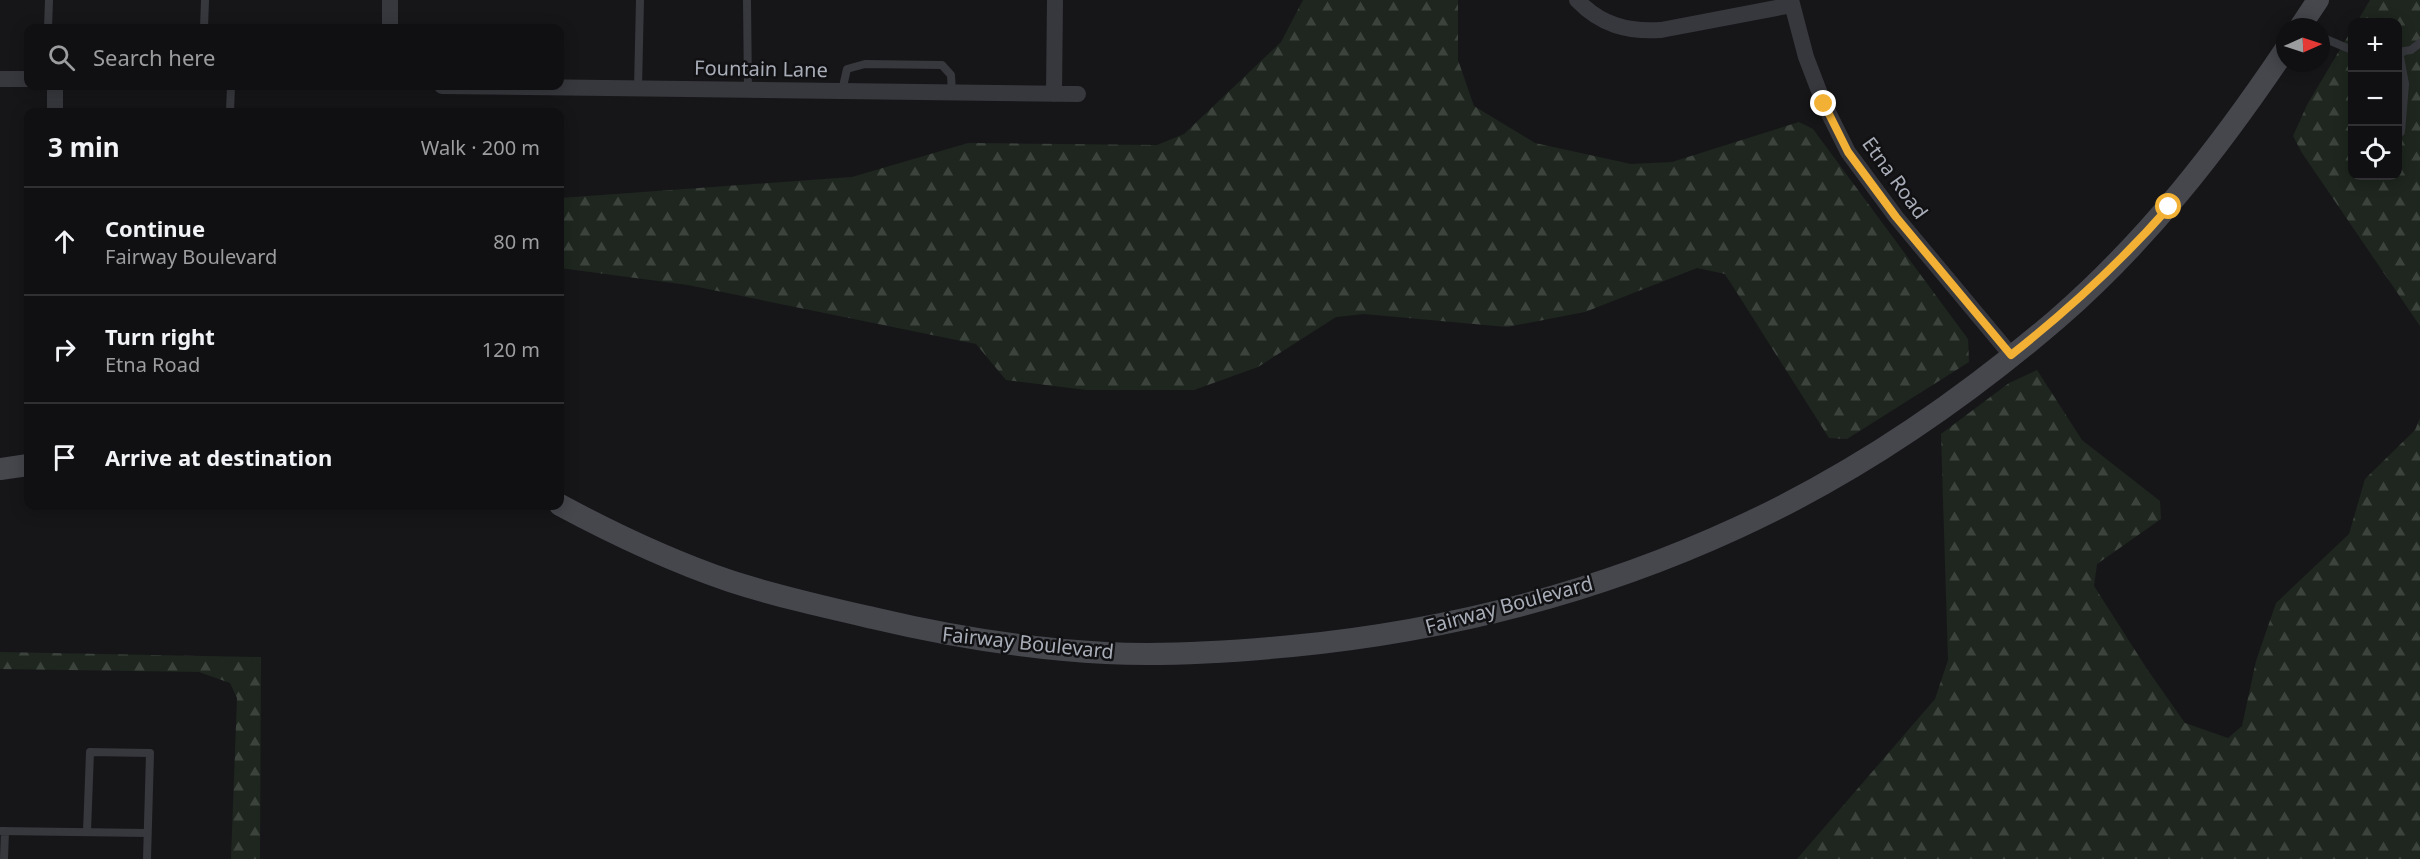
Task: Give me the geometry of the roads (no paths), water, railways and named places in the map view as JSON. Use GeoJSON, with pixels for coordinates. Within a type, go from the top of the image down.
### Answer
{"type":"FeatureCollection","features":[{"type":"Feature","properties":{"kind":"street"},"geometry":{"type":"LineString","coordinates":[[390,0],[390,24]]}},
{"type":"Feature","properties":{"kind":"street"},"geometry":{"type":"LineString","coordinates":[[1054,94],[1056,0]]}},
{"type":"Feature","properties":{"kind":"street"},"geometry":{"type":"LineString","coordinates":[[1577,0],[1604,22],[1622,29],[1642,31],[1661,30],[1791,3]]}},
{"type":"Feature","properties":{"kind":"street"},"geometry":{"type":"LineString","coordinates":[[2308,18],[2318,0]]}},
{"type":"Feature","properties":{"kind":"street","name":"Etna Road"},"geometry":{"type":"LineString","coordinates":[[1791,3],[1806,57],[1824,104],[1848,152],[1896,217],[2011,355]]}},
{"type":"Feature","properties":{"kind":"street","name":"Fairway Boulevard"},"geometry":{"type":"LineString","coordinates":[[564,506],[640,545],[728,580],[829,608],[937,633],[1036,647],[1104,653],[1207,653],[1307,644],[1401,632],[1478,617],[1555,597],[1694,548],[1742,526],[1871,456],[1952,402],[2055,321],[2152,226],[2219,145],[2276,63]]}},
{"type":"Feature","properties":{"kind":"street"},"geometry":{"type":"LineString","coordinates":[[0,79],[24,79]]}},
{"type":"Feature","properties":{"kind":"street","name":"Fountain Lane"},"geometry":{"type":"LineString","coordinates":[[564,87],[1078,94]]}},
{"type":"Feature","properties":{"kind":"street"},"geometry":{"type":"LineString","coordinates":[[55,90],[55,108]]}},
{"type":"Feature","properties":{"kind":"street"},"geometry":{"type":"LineString","coordinates":[[0,469],[24,466]]}},
{"type":"Feature","properties":{"kind":"lane"},"geometry":{"type":"LineString","coordinates":[[48,24],[49,0]]}},
{"type":"Feature","properties":{"kind":"lane"},"geometry":{"type":"LineString","coordinates":[[204,24],[205,0]]}},
{"type":"Feature","properties":{"kind":"lane"},"geometry":{"type":"LineString","coordinates":[[638,88],[640,0]]}},
{"type":"Feature","properties":{"kind":"lane"},"geometry":{"type":"LineString","coordinates":[[747,0],[748,90]]}},
{"type":"Feature","properties":{"kind":"lane"},"geometry":{"type":"LineString","coordinates":[[2330,41],[2348,48]]}},
{"type":"Feature","properties":{"kind":"lane"},"geometry":{"type":"LineString","coordinates":[[2402,51],[2411,50],[2420,43]]}},
{"type":"Feature","properties":{"kind":"lane"},"geometry":{"type":"LineString","coordinates":[[842,91],[847,69],[865,64],[942,65],[951,75],[952,93]]}},
{"type":"Feature","properties":{"kind":"lane"},"geometry":{"type":"LineString","coordinates":[[2402,70],[2405,84],[2402,126]]}},
{"type":"Feature","properties":{"kind":"lane"},"geometry":{"type":"LineString","coordinates":[[230,108],[231,90]]}},
{"type":"Feature","properties":{"kind":"lane"},"geometry":{"type":"LineString","coordinates":[[87,832],[90,752],[150,753],[147,859]]}},
{"type":"Feature","properties":{"kind":"lane"},"geometry":{"type":"LineString","coordinates":[[4,859],[2,831],[147,833]]}}]}
